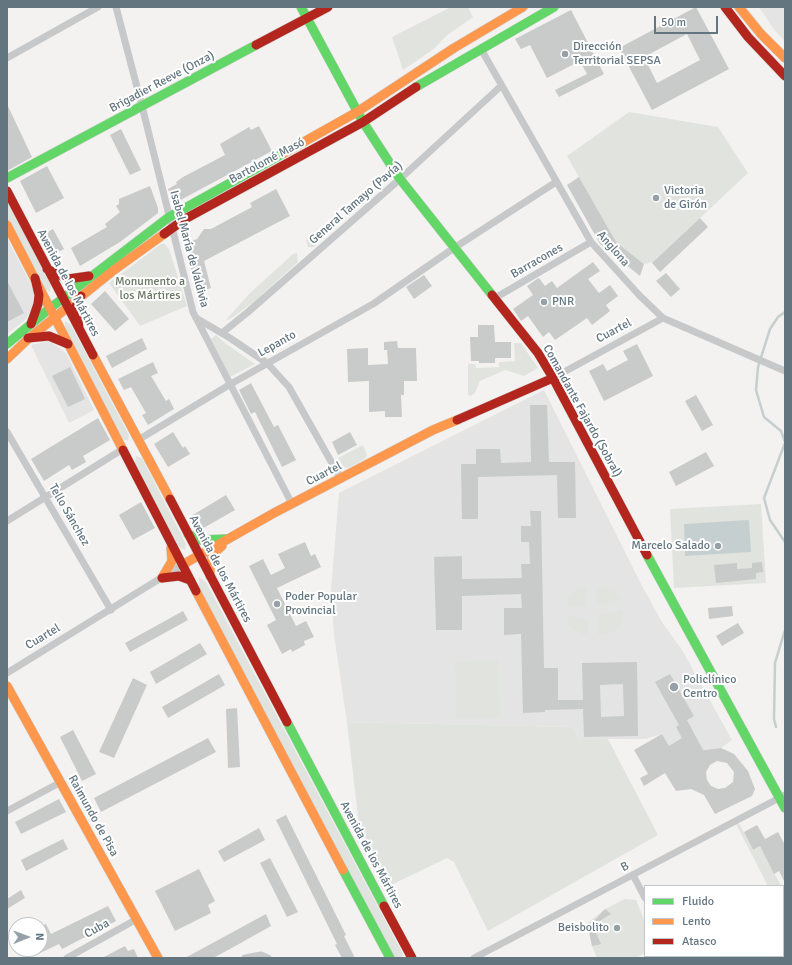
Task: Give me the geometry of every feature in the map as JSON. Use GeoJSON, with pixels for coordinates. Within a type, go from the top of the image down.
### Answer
{"type":"FeatureCollection","features":[{"type":"Feature","properties":{"kind":"main road","name":"Comandante Fajardo (Sobral)"},"geometry":{"type":"LineString","coordinates":[[300,7],[357,112],[400,179],[538,353],[553,378],[658,576],[782,796],[785,808]]}},
{"type":"Feature","properties":{"kind":"main road","name":"Brigadier Reeve (Onza)"},"geometry":{"type":"LineString","coordinates":[[7,178],[328,7]]}},
{"type":"Feature","properties":{"kind":"main road"},"geometry":{"type":"LineString","coordinates":[[507,16],[511,7]]}},
{"type":"Feature","properties":{"kind":"main road","name":"Bartolomé Masó"},"geometry":{"type":"LineString","coordinates":[[49,308],[169,217],[357,112],[454,48],[523,7]]}},
{"type":"Feature","properties":{"kind":"main road","name":"Bartolomé Masó"},"geometry":{"type":"LineString","coordinates":[[7,359],[54,317],[172,228],[244,186],[363,122],[481,49],[540,9],[554,7]]}},
{"type":"Feature","properties":{"kind":"main road"},"geometry":{"type":"LineString","coordinates":[[725,7],[748,37],[785,76]]}},
{"type":"Feature","properties":{"kind":"main road"},"geometry":{"type":"LineString","coordinates":[[739,7],[761,34],[785,58]]}},
{"type":"Feature","properties":{"kind":"main road","name":"Avenida de los Mártires"},"geometry":{"type":"LineString","coordinates":[[7,191],[412,958]]}},
{"type":"Feature","properties":{"kind":"main road"},"geometry":{"type":"LineString","coordinates":[[7,225],[182,565],[390,958]]}},
{"type":"Feature","properties":{"kind":"main road"},"geometry":{"type":"LineString","coordinates":[[47,269],[68,279],[91,276]]}},
{"type":"Feature","properties":{"kind":"main road"},"geometry":{"type":"LineString","coordinates":[[30,325],[38,304],[35,278]]}},
{"type":"Feature","properties":{"kind":"main road"},"geometry":{"type":"LineString","coordinates":[[79,328],[76,306],[82,295]]}},
{"type":"Feature","properties":{"kind":"main road"},"geometry":{"type":"LineString","coordinates":[[7,344],[49,308]]}},
{"type":"Feature","properties":{"kind":"main road"},"geometry":{"type":"LineString","coordinates":[[28,339],[38,336],[49,336],[68,344]]}},
{"type":"Feature","properties":{"kind":"main road","name":"Cuartel"},"geometry":{"type":"LineString","coordinates":[[182,565],[292,504],[433,430],[553,378]]}},
{"type":"Feature","properties":{"kind":"main road","name":"Lepanto"},"geometry":{"type":"LineString","coordinates":[[123,449],[138,440]]}},
{"type":"Feature","properties":{"kind":"main road"},"geometry":{"type":"LineString","coordinates":[[188,534],[200,540],[230,538]]}},
{"type":"Feature","properties":{"kind":"main road"},"geometry":{"type":"LineString","coordinates":[[210,578],[210,563],[213,554],[230,538]]}},
{"type":"Feature","properties":{"kind":"main road"},"geometry":{"type":"LineString","coordinates":[[162,578],[172,561],[171,542]]}},
{"type":"Feature","properties":{"kind":"main road"},"geometry":{"type":"LineString","coordinates":[[162,578],[179,576],[190,580]]}},
{"type":"Feature","properties":{"kind":"main road","name":"Raimundo de Pisa"},"geometry":{"type":"LineString","coordinates":[[7,686],[158,958]]}},
{"type":"Feature","properties":{"kind":"street"},"geometry":{"type":"LineString","coordinates":[[7,58],[98,7]]}},
{"type":"Feature","properties":{"kind":"street","name":"Isabel María de Valdivia"},"geometry":{"type":"LineString","coordinates":[[116,7],[142,106],[187,291],[196,318],[292,504]]}},
{"type":"Feature","properties":{"kind":"street","name":"Anglona"},"geometry":{"type":"LineString","coordinates":[[481,49],[591,242],[640,296],[663,318],[785,371]]}},
{"type":"Feature","properties":{"kind":"street","name":"General Tamayo (Pavía)"},"geometry":{"type":"LineString","coordinates":[[222,333],[400,179],[502,86]]}},
{"type":"Feature","properties":{"kind":"street","name":"Lepanto"},"geometry":{"type":"LineString","coordinates":[[138,440],[229,384],[373,304],[454,248],[556,182]]}},
{"type":"Feature","properties":{"kind":"street","name":"Barracones"},"geometry":{"type":"LineString","coordinates":[[495,298],[591,242]]}},
{"type":"Feature","properties":{"kind":"street"},"geometry":{"type":"LineString","coordinates":[[196,318],[222,333],[266,364],[290,388],[341,479]]}},
{"type":"Feature","properties":{"kind":"street","name":"Cuartel"},"geometry":{"type":"LineString","coordinates":[[553,378],[663,318]]}},
{"type":"Feature","properties":{"kind":"street","name":"Tello Sánchez"},"geometry":{"type":"LineString","coordinates":[[7,432],[111,610]]}},
{"type":"Feature","properties":{"kind":"street","name":"Lepanto"},"geometry":{"type":"LineString","coordinates":[[7,521],[123,449]]}},
{"type":"Feature","properties":{"kind":"street","name":"Cuartel"},"geometry":{"type":"LineString","coordinates":[[7,673],[182,565]]}},
{"type":"Feature","properties":{"kind":"street"},"geometry":{"type":"LineString","coordinates":[[7,811],[61,782]]}},
{"type":"Feature","properties":{"kind":"street","name":"B"},"geometry":{"type":"LineString","coordinates":[[474,958],[782,796]]}},
{"type":"Feature","properties":{"kind":"street"},"geometry":{"type":"LineString","coordinates":[[633,874],[644,896]]}},
{"type":"Feature","properties":{"kind":"street","name":"Cuba"},"geometry":{"type":"LineString","coordinates":[[67,958],[136,919]]}},
{"type":"Feature","properties":{"kind":"street"},"geometry":{"type":"LineString","coordinates":[[245,958],[261,955],[268,958]]}},
{"type":"Feature","properties":{"kind":"shaded area"},"geometry":{"type":"Polygon","coordinates":[[[759,7],[785,7],[785,42],[773,28],[759,7]]]}},
{"type":"Feature","properties":{"kind":"shaded area"},"geometry":{"type":"Polygon","coordinates":[[[7,238],[32,286],[34,294],[33,304],[26,319],[7,334],[7,238]]]}},
{"type":"Feature","properties":{"kind":"shaded area"},"geometry":{"type":"Polygon","coordinates":[[[50,341],[66,353],[94,410],[69,423],[31,345],[50,341]]]}},
{"type":"Feature","properties":{"kind":"shaded area"},"geometry":{"type":"Polygon","coordinates":[[[544,390],[641,584],[662,622],[682,650],[732,740],[721,748],[707,749],[677,761],[662,734],[646,739],[579,739],[574,727],[347,722],[334,635],[331,590],[339,493],[544,390]]]}},
{"type":"Feature","properties":{"kind":"shaded area"},"geometry":{"type":"Polygon","coordinates":[[[749,520],[751,552],[685,556],[684,524],[749,520]]]}},
{"type":"Feature","properties":{"kind":"green space"},"geometry":{"type":"Polygon","coordinates":[[[451,7],[468,7],[473,17],[446,36],[434,49],[403,70],[392,37],[451,7]]]}},
{"type":"Feature","properties":{"kind":"green space","name":"Victoria de Girón"},"geometry":{"type":"Polygon","coordinates":[[[629,112],[718,127],[748,173],[653,262],[644,264],[615,241],[567,156],[629,112]]]}},
{"type":"Feature","properties":{"kind":"green space"},"geometry":{"type":"Polygon","coordinates":[[[7,201],[51,284],[50,292],[42,287],[7,220],[7,201]]]}},
{"type":"Feature","properties":{"kind":"green space"},"geometry":{"type":"Polygon","coordinates":[[[319,229],[324,236],[314,247],[308,247],[306,240],[319,229]]]}},
{"type":"Feature","properties":{"kind":"green space","name":"Monumento a los Mártires"},"geometry":{"type":"Polygon","coordinates":[[[161,244],[165,244],[169,249],[187,306],[140,326],[109,283],[161,244]]]}},
{"type":"Feature","properties":{"kind":"green space"},"geometry":{"type":"Polygon","coordinates":[[[297,253],[298,262],[255,301],[225,321],[250,293],[293,254],[297,253]]]}},
{"type":"Feature","properties":{"kind":"green space"},"geometry":{"type":"Polygon","coordinates":[[[65,321],[71,325],[129,435],[128,441],[121,438],[65,329],[65,321]]]}},
{"type":"Feature","properties":{"kind":"green space"},"geometry":{"type":"Polygon","coordinates":[[[216,335],[255,364],[230,377],[211,339],[216,335]]]}},
{"type":"Feature","properties":{"kind":"green space"},"geometry":{"type":"Polygon","coordinates":[[[514,343],[521,343],[538,368],[524,376],[505,370],[480,381],[475,393],[471,396],[468,395],[468,364],[475,364],[476,368],[499,367],[499,362],[515,361],[514,343]]]}},
{"type":"Feature","properties":{"kind":"green space"},"geometry":{"type":"Polygon","coordinates":[[[363,445],[367,455],[365,459],[347,468],[343,466],[338,458],[363,445]]]}},
{"type":"Feature","properties":{"kind":"green space"},"geometry":{"type":"Polygon","coordinates":[[[136,456],[142,458],[186,544],[185,550],[179,547],[135,463],[136,456]]]}},
{"type":"Feature","properties":{"kind":"green space","name":"Marcelo Salado"},"geometry":{"type":"Polygon","coordinates":[[[761,504],[766,583],[674,588],[670,509],[761,504]]]}},
{"type":"Feature","properties":{"kind":"green space"},"geometry":{"type":"Polygon","coordinates":[[[199,577],[206,582],[403,954],[402,958],[395,958],[199,588],[199,577]]]}},
{"type":"Feature","properties":{"kind":"green space"},"geometry":{"type":"Polygon","coordinates":[[[599,586],[614,590],[621,599],[606,605],[597,605],[596,588],[599,586]]]}},
{"type":"Feature","properties":{"kind":"green space"},"geometry":{"type":"Polygon","coordinates":[[[580,587],[585,587],[587,589],[587,607],[568,606],[568,596],[580,587]]]}},
{"type":"Feature","properties":{"kind":"green space"},"geometry":{"type":"Polygon","coordinates":[[[624,610],[620,625],[614,631],[607,634],[597,634],[597,616],[624,610]]]}},
{"type":"Feature","properties":{"kind":"green space"},"geometry":{"type":"Polygon","coordinates":[[[568,616],[588,619],[588,632],[585,635],[574,630],[568,625],[568,616]]]}},
{"type":"Feature","properties":{"kind":"green space"},"geometry":{"type":"Polygon","coordinates":[[[498,660],[500,718],[456,719],[455,662],[498,660]]]}},
{"type":"Feature","properties":{"kind":"green space"},"geometry":{"type":"Polygon","coordinates":[[[347,722],[574,727],[579,739],[608,739],[658,835],[488,931],[454,862],[447,858],[387,887],[360,834],[347,722]]]}},
{"type":"Feature","properties":{"kind":"green space"},"geometry":{"type":"Polygon","coordinates":[[[739,823],[753,850],[760,846],[780,885],[767,885],[736,824],[739,823]]]}},
{"type":"Feature","properties":{"kind":"green space"},"geometry":{"type":"Polygon","coordinates":[[[784,892],[785,894],[784,950],[784,892]]]}},
{"type":"Feature","properties":{"kind":"green space","name":"Beisbolito"},"geometry":{"type":"Polygon","coordinates":[[[625,899],[636,900],[644,920],[644,954],[636,958],[597,958],[592,946],[589,926],[590,921],[605,909],[625,899]]]}},
{"type":"Feature","properties":{"kind":"green space"},"geometry":{"type":"Polygon","coordinates":[[[680,957],[781,958],[680,958],[680,957]]]}},
{"type":"Feature","properties":{"kind":"building"},"geometry":{"type":"Polygon","coordinates":[[[696,7],[729,69],[652,110],[619,48],[696,7]],[[687,34],[644,57],[657,83],[700,60],[687,34]]]}},
{"type":"Feature","properties":{"kind":"building","name":"Dirección Territorial SEPSA"},"geometry":{"type":"Polygon","coordinates":[[[571,10],[604,74],[559,97],[555,90],[587,74],[580,61],[547,78],[530,45],[521,49],[515,39],[571,10]]]}},
{"type":"Feature","properties":{"kind":"building"},"geometry":{"type":"Polygon","coordinates":[[[7,104],[32,157],[7,171],[7,104]]]}},
{"type":"Feature","properties":{"kind":"building"},"geometry":{"type":"Polygon","coordinates":[[[259,126],[272,151],[173,204],[168,189],[177,184],[176,182],[183,177],[225,155],[220,144],[249,127],[251,130],[259,126]]]}},
{"type":"Feature","properties":{"kind":"building"},"geometry":{"type":"Polygon","coordinates":[[[121,129],[141,170],[130,175],[110,135],[121,129]]]}},
{"type":"Feature","properties":{"kind":"building"},"geometry":{"type":"Polygon","coordinates":[[[47,166],[64,198],[36,213],[20,181],[47,166]]]}},
{"type":"Feature","properties":{"kind":"building"},"geometry":{"type":"Polygon","coordinates":[[[579,177],[616,242],[644,264],[640,276],[600,244],[567,185],[579,177]]]}},
{"type":"Feature","properties":{"kind":"building"},"geometry":{"type":"Polygon","coordinates":[[[150,186],[158,208],[158,213],[120,242],[80,266],[71,248],[107,227],[105,224],[120,212],[116,206],[119,204],[119,199],[150,186]]]}},
{"type":"Feature","properties":{"kind":"building"},"geometry":{"type":"Polygon","coordinates":[[[276,189],[290,216],[204,261],[211,288],[204,290],[202,283],[195,284],[189,261],[193,260],[189,242],[197,239],[204,229],[211,229],[252,207],[250,203],[276,189]]]}},
{"type":"Feature","properties":{"kind":"building"},"geometry":{"type":"Polygon","coordinates":[[[700,218],[708,227],[660,272],[652,263],[700,218]]]}},
{"type":"Feature","properties":{"kind":"building"},"geometry":{"type":"Polygon","coordinates":[[[53,229],[64,249],[49,257],[39,237],[53,229]]]}},
{"type":"Feature","properties":{"kind":"building","name":"PNR"},"geometry":{"type":"Polygon","coordinates":[[[593,262],[600,271],[588,279],[599,293],[610,285],[618,296],[606,305],[610,311],[592,325],[587,318],[555,340],[549,332],[543,337],[528,316],[521,321],[513,309],[533,295],[527,286],[539,278],[545,286],[552,281],[557,288],[593,262]]]}},
{"type":"Feature","properties":{"kind":"building"},"geometry":{"type":"Polygon","coordinates":[[[666,273],[680,289],[671,297],[656,281],[666,273]]]}},
{"type":"Feature","properties":{"kind":"building"},"geometry":{"type":"Polygon","coordinates":[[[424,275],[432,286],[414,299],[406,287],[424,275]]]}},
{"type":"Feature","properties":{"kind":"building"},"geometry":{"type":"Polygon","coordinates":[[[7,281],[24,313],[7,322],[7,281]]]}},
{"type":"Feature","properties":{"kind":"building"},"geometry":{"type":"Polygon","coordinates":[[[105,291],[129,319],[115,331],[91,304],[105,291]]]}},
{"type":"Feature","properties":{"kind":"building"},"geometry":{"type":"Polygon","coordinates":[[[478,325],[494,325],[495,342],[511,342],[511,358],[495,358],[495,363],[479,363],[479,361],[471,361],[470,337],[478,337],[478,325]]]}},
{"type":"Feature","properties":{"kind":"building"},"geometry":{"type":"Polygon","coordinates":[[[142,338],[147,349],[112,368],[106,356],[142,338]]]}},
{"type":"Feature","properties":{"kind":"building"},"geometry":{"type":"Polygon","coordinates":[[[397,341],[398,348],[416,348],[417,381],[404,381],[404,395],[401,395],[402,417],[385,417],[385,411],[369,412],[369,381],[348,382],[347,349],[368,348],[368,365],[388,364],[387,350],[384,350],[384,342],[397,341]]]}},
{"type":"Feature","properties":{"kind":"building"},"geometry":{"type":"Polygon","coordinates":[[[637,344],[653,376],[604,401],[589,371],[603,364],[607,371],[628,360],[623,351],[637,344]]]}},
{"type":"Feature","properties":{"kind":"building"},"geometry":{"type":"Polygon","coordinates":[[[153,362],[158,373],[151,376],[166,401],[169,399],[174,409],[148,425],[142,415],[146,413],[131,387],[124,390],[118,379],[153,362]]]}},
{"type":"Feature","properties":{"kind":"building"},"geometry":{"type":"Polygon","coordinates":[[[70,367],[85,399],[68,407],[52,376],[70,367]]]}},
{"type":"Feature","properties":{"kind":"building"},"geometry":{"type":"Polygon","coordinates":[[[251,383],[274,427],[278,425],[296,460],[282,467],[255,412],[251,414],[239,390],[251,383]]]}},
{"type":"Feature","properties":{"kind":"building"},"geometry":{"type":"Polygon","coordinates":[[[696,395],[713,425],[702,431],[685,401],[696,395]]]}},
{"type":"Feature","properties":{"kind":"building"},"geometry":{"type":"Polygon","coordinates":[[[530,405],[547,405],[549,462],[575,462],[576,518],[558,518],[557,475],[478,477],[478,519],[462,519],[461,464],[476,464],[476,449],[500,449],[501,463],[531,462],[530,405]]]}},
{"type":"Feature","properties":{"kind":"building"},"geometry":{"type":"Polygon","coordinates":[[[98,418],[110,440],[83,456],[86,462],[72,470],[69,465],[44,481],[31,459],[98,418]]]}},
{"type":"Feature","properties":{"kind":"building"},"geometry":{"type":"Polygon","coordinates":[[[173,432],[183,448],[185,446],[190,454],[168,467],[154,444],[173,432]]]}},
{"type":"Feature","properties":{"kind":"building"},"geometry":{"type":"Polygon","coordinates":[[[350,432],[357,445],[338,455],[332,442],[350,432]]]}},
{"type":"Feature","properties":{"kind":"building"},"geometry":{"type":"Polygon","coordinates":[[[706,452],[714,466],[676,486],[669,472],[706,452]]]}},
{"type":"Feature","properties":{"kind":"building"},"geometry":{"type":"Polygon","coordinates":[[[226,495],[235,510],[200,530],[191,516],[226,495]]]}},
{"type":"Feature","properties":{"kind":"building"},"geometry":{"type":"Polygon","coordinates":[[[141,502],[155,528],[133,540],[119,515],[141,502]]]}},
{"type":"Feature","properties":{"kind":"building"},"geometry":{"type":"Polygon","coordinates":[[[530,511],[541,511],[544,668],[558,668],[558,700],[583,700],[582,663],[637,662],[638,736],[584,737],[583,709],[545,710],[545,712],[523,713],[521,634],[504,635],[504,608],[522,608],[521,594],[462,596],[462,630],[436,630],[434,557],[462,556],[462,579],[522,578],[521,564],[530,564],[529,542],[521,542],[521,526],[531,526],[530,511]],[[623,684],[600,685],[601,717],[624,716],[623,684]]]}},
{"type":"Feature","properties":{"kind":"building","name":"Poder Popular Provincial"},"geometry":{"type":"Polygon","coordinates":[[[305,542],[311,556],[315,554],[321,567],[277,588],[296,626],[306,621],[314,637],[304,641],[305,645],[292,652],[291,649],[282,654],[267,625],[276,620],[249,566],[263,559],[271,575],[285,568],[278,554],[305,542]]]}},
{"type":"Feature","properties":{"kind":"building"},"geometry":{"type":"Polygon","coordinates":[[[762,562],[763,572],[756,573],[756,579],[716,583],[714,565],[737,563],[737,569],[752,568],[752,563],[762,562]]]}},
{"type":"Feature","properties":{"kind":"building"},"geometry":{"type":"Polygon","coordinates":[[[732,606],[733,616],[709,619],[708,608],[732,606]]]}},
{"type":"Feature","properties":{"kind":"building"},"geometry":{"type":"Polygon","coordinates":[[[183,611],[188,620],[130,652],[125,643],[183,611]]]}},
{"type":"Feature","properties":{"kind":"building"},"geometry":{"type":"Polygon","coordinates":[[[738,623],[744,633],[722,646],[716,636],[738,623]]]}},
{"type":"Feature","properties":{"kind":"building"},"geometry":{"type":"Polygon","coordinates":[[[200,643],[207,654],[156,684],[150,672],[200,643]]]}},
{"type":"Feature","properties":{"kind":"building"},"geometry":{"type":"Polygon","coordinates":[[[219,674],[225,685],[168,718],[162,707],[219,674]]]}},
{"type":"Feature","properties":{"kind":"building"},"geometry":{"type":"Polygon","coordinates":[[[670,674],[694,716],[687,720],[703,750],[721,748],[734,754],[748,771],[755,789],[752,796],[715,814],[704,795],[691,789],[676,791],[665,773],[644,786],[640,778],[648,774],[634,750],[662,734],[669,746],[682,738],[676,727],[679,725],[655,682],[670,674]],[[717,761],[710,765],[706,772],[707,780],[711,786],[718,789],[725,788],[733,782],[734,772],[727,763],[717,761]]]}},
{"type":"Feature","properties":{"kind":"building"},"geometry":{"type":"Polygon","coordinates":[[[133,678],[147,685],[114,758],[99,752],[133,678]]]}},
{"type":"Feature","properties":{"kind":"building"},"geometry":{"type":"Polygon","coordinates":[[[237,708],[240,767],[228,768],[226,709],[237,708]]]}},
{"type":"Feature","properties":{"kind":"building"},"geometry":{"type":"Polygon","coordinates":[[[73,730],[96,774],[82,781],[60,737],[73,730]]]}},
{"type":"Feature","properties":{"kind":"building"},"geometry":{"type":"Polygon","coordinates":[[[208,738],[216,752],[101,812],[94,798],[208,738]]]}},
{"type":"Feature","properties":{"kind":"building"},"geometry":{"type":"Polygon","coordinates":[[[59,799],[66,812],[21,834],[15,822],[59,799]]]}},
{"type":"Feature","properties":{"kind":"building"},"geometry":{"type":"Polygon","coordinates":[[[286,815],[346,935],[344,936],[355,958],[342,958],[335,945],[337,944],[276,820],[286,815]]]}},
{"type":"Feature","properties":{"kind":"building"},"geometry":{"type":"Polygon","coordinates":[[[757,825],[765,839],[778,832],[785,845],[785,883],[779,871],[774,874],[760,846],[753,850],[744,832],[757,825]]]}},
{"type":"Feature","properties":{"kind":"building"},"geometry":{"type":"Polygon","coordinates":[[[259,828],[265,840],[224,862],[218,851],[259,828]]]}},
{"type":"Feature","properties":{"kind":"building"},"geometry":{"type":"Polygon","coordinates":[[[63,839],[68,849],[26,871],[21,860],[63,839]]]}},
{"type":"Feature","properties":{"kind":"building"},"geometry":{"type":"Polygon","coordinates":[[[270,858],[298,912],[287,917],[260,863],[270,858]]]}},
{"type":"Feature","properties":{"kind":"building"},"geometry":{"type":"Polygon","coordinates":[[[199,869],[215,901],[208,905],[211,913],[175,931],[155,891],[199,869]]]}},
{"type":"Feature","properties":{"kind":"building"},"geometry":{"type":"Polygon","coordinates":[[[21,890],[25,898],[7,909],[7,899],[21,890]]]}},
{"type":"Feature","properties":{"kind":"building"},"geometry":{"type":"Polygon","coordinates":[[[108,906],[116,921],[62,949],[59,944],[48,949],[48,928],[51,934],[108,906]]]}},
{"type":"Feature","properties":{"kind":"building"},"geometry":{"type":"Polygon","coordinates":[[[605,909],[611,914],[593,925],[592,923],[605,909]]]}},
{"type":"Feature","properties":{"kind":"building"},"geometry":{"type":"Polygon","coordinates":[[[266,914],[271,926],[230,949],[213,958],[185,958],[266,914]]]}},
{"type":"Feature","properties":{"kind":"building"},"geometry":{"type":"Polygon","coordinates":[[[591,922],[601,944],[592,946],[587,923],[591,922]]]}},
{"type":"Feature","properties":{"kind":"building"},"geometry":{"type":"Polygon","coordinates":[[[125,946],[128,951],[134,949],[138,958],[102,958],[125,946]]]}},
{"type":"Feature","properties":{"kind":"waterway"},"geometry":{"type":"LineString","coordinates":[[785,312],[778,317],[770,329],[758,367],[756,390],[764,417],[781,431],[785,442]]}},
{"type":"Feature","properties":{"kind":"waterway"},"geometry":{"type":"LineString","coordinates":[[785,443],[764,498],[770,520],[785,542]]}},
{"type":"Feature","properties":{"kind":"waterway"},"geometry":{"type":"LineString","coordinates":[[776,727],[774,719],[775,663],[785,630]]}},
{"type":"Feature","properties":{"kind":"traffic: fast"},"geometry":{"type":"LineString","coordinates":[[301,7],[363,122],[400,179],[492,295]]}},
{"type":"Feature","properties":{"kind":"traffic: fast"},"geometry":{"type":"LineString","coordinates":[[416,87],[554,7]]}},
{"type":"Feature","properties":{"kind":"traffic: fast"},"geometry":{"type":"LineString","coordinates":[[7,178],[256,45]]}},
{"type":"Feature","properties":{"kind":"traffic: fast"},"geometry":{"type":"LineString","coordinates":[[7,344],[49,309],[169,217],[284,153]]}},
{"type":"Feature","properties":{"kind":"traffic: fast"},"geometry":{"type":"LineString","coordinates":[[188,534],[200,540],[226,539]]}},
{"type":"Feature","properties":{"kind":"traffic: fast"},"geometry":{"type":"LineString","coordinates":[[647,555],[785,808]]}},
{"type":"Feature","properties":{"kind":"traffic: fast"},"geometry":{"type":"LineString","coordinates":[[287,722],[384,906]]}},
{"type":"Feature","properties":{"kind":"traffic: fast"},"geometry":{"type":"LineString","coordinates":[[343,870],[390,958]]}},
{"type":"Feature","properties":{"kind":"traffic: slow"},"geometry":{"type":"LineString","coordinates":[[284,153],[357,112],[454,48],[523,7]]}},
{"type":"Feature","properties":{"kind":"traffic: slow"},"geometry":{"type":"LineString","coordinates":[[739,7],[761,34],[785,58]]}},
{"type":"Feature","properties":{"kind":"traffic: slow"},"geometry":{"type":"LineString","coordinates":[[7,225],[123,450]]}},
{"type":"Feature","properties":{"kind":"traffic: slow"},"geometry":{"type":"LineString","coordinates":[[7,359],[28,339],[114,270],[164,234]]}},
{"type":"Feature","properties":{"kind":"traffic: slow"},"geometry":{"type":"LineString","coordinates":[[93,355],[170,499]]}},
{"type":"Feature","properties":{"kind":"traffic: slow"},"geometry":{"type":"LineString","coordinates":[[182,565],[274,513],[433,430],[457,420]]}},
{"type":"Feature","properties":{"kind":"traffic: slow"},"geometry":{"type":"LineString","coordinates":[[210,576],[210,563],[213,554],[222,546]]}},
{"type":"Feature","properties":{"kind":"traffic: slow"},"geometry":{"type":"LineString","coordinates":[[162,578],[172,561],[171,548]]}},
{"type":"Feature","properties":{"kind":"traffic: slow"},"geometry":{"type":"LineString","coordinates":[[196,591],[343,870]]}},
{"type":"Feature","properties":{"kind":"traffic: slow"},"geometry":{"type":"LineString","coordinates":[[7,686],[158,958]]}},
{"type":"Feature","properties":{"kind":"traffic: jam"},"geometry":{"type":"LineString","coordinates":[[256,45],[328,7]]}},
{"type":"Feature","properties":{"kind":"traffic: jam"},"geometry":{"type":"LineString","coordinates":[[725,7],[748,37],[785,76]]}},
{"type":"Feature","properties":{"kind":"traffic: jam"},"geometry":{"type":"LineString","coordinates":[[164,234],[185,219],[363,122],[416,87]]}},
{"type":"Feature","properties":{"kind":"traffic: jam"},"geometry":{"type":"LineString","coordinates":[[7,191],[93,355]]}},
{"type":"Feature","properties":{"kind":"traffic: jam"},"geometry":{"type":"LineString","coordinates":[[47,269],[68,279],[89,276]]}},
{"type":"Feature","properties":{"kind":"traffic: jam"},"geometry":{"type":"LineString","coordinates":[[31,324],[38,304],[39,295],[35,278]]}},
{"type":"Feature","properties":{"kind":"traffic: jam"},"geometry":{"type":"LineString","coordinates":[[492,295],[538,353],[553,378],[647,555]]}},
{"type":"Feature","properties":{"kind":"traffic: jam"},"geometry":{"type":"LineString","coordinates":[[79,328],[76,306],[81,296]]}},
{"type":"Feature","properties":{"kind":"traffic: jam"},"geometry":{"type":"LineString","coordinates":[[28,338],[49,336],[68,344]]}},
{"type":"Feature","properties":{"kind":"traffic: jam"},"geometry":{"type":"LineString","coordinates":[[457,420],[553,378]]}},
{"type":"Feature","properties":{"kind":"traffic: jam"},"geometry":{"type":"LineString","coordinates":[[123,450],[196,591]]}},
{"type":"Feature","properties":{"kind":"traffic: jam"},"geometry":{"type":"LineString","coordinates":[[170,499],[287,722]]}},
{"type":"Feature","properties":{"kind":"traffic: jam"},"geometry":{"type":"LineString","coordinates":[[162,578],[179,576],[190,580]]}},
{"type":"Feature","properties":{"kind":"traffic: jam"},"geometry":{"type":"LineString","coordinates":[[384,906],[412,958]]}},
{"type":"Feature","properties":{"kind":"place","name":"Dirección Territorial SEPSA"},"geometry":{"type":"Point","coordinates":[565,54]}},
{"type":"Feature","properties":{"kind":"place","name":"Victoria de Girón"},"geometry":{"type":"Point","coordinates":[656,198]}},
{"type":"Feature","properties":{"kind":"place","name":"PNR"},"geometry":{"type":"Point","coordinates":[544,302]}},
{"type":"Feature","properties":{"kind":"place","name":"Marcelo Salado"},"geometry":{"type":"Point","coordinates":[718,546]}},
{"type":"Feature","properties":{"kind":"place","name":"Poder Popular Provincial"},"geometry":{"type":"Point","coordinates":[277,604]}},
{"type":"Feature","properties":{"kind":"place","name":"Policlínico Centro"},"geometry":{"type":"Point","coordinates":[674,687]}},
{"type":"Feature","properties":{"kind":"place","name":"Beisbolito"},"geometry":{"type":"Point","coordinates":[617,928]}}]}
